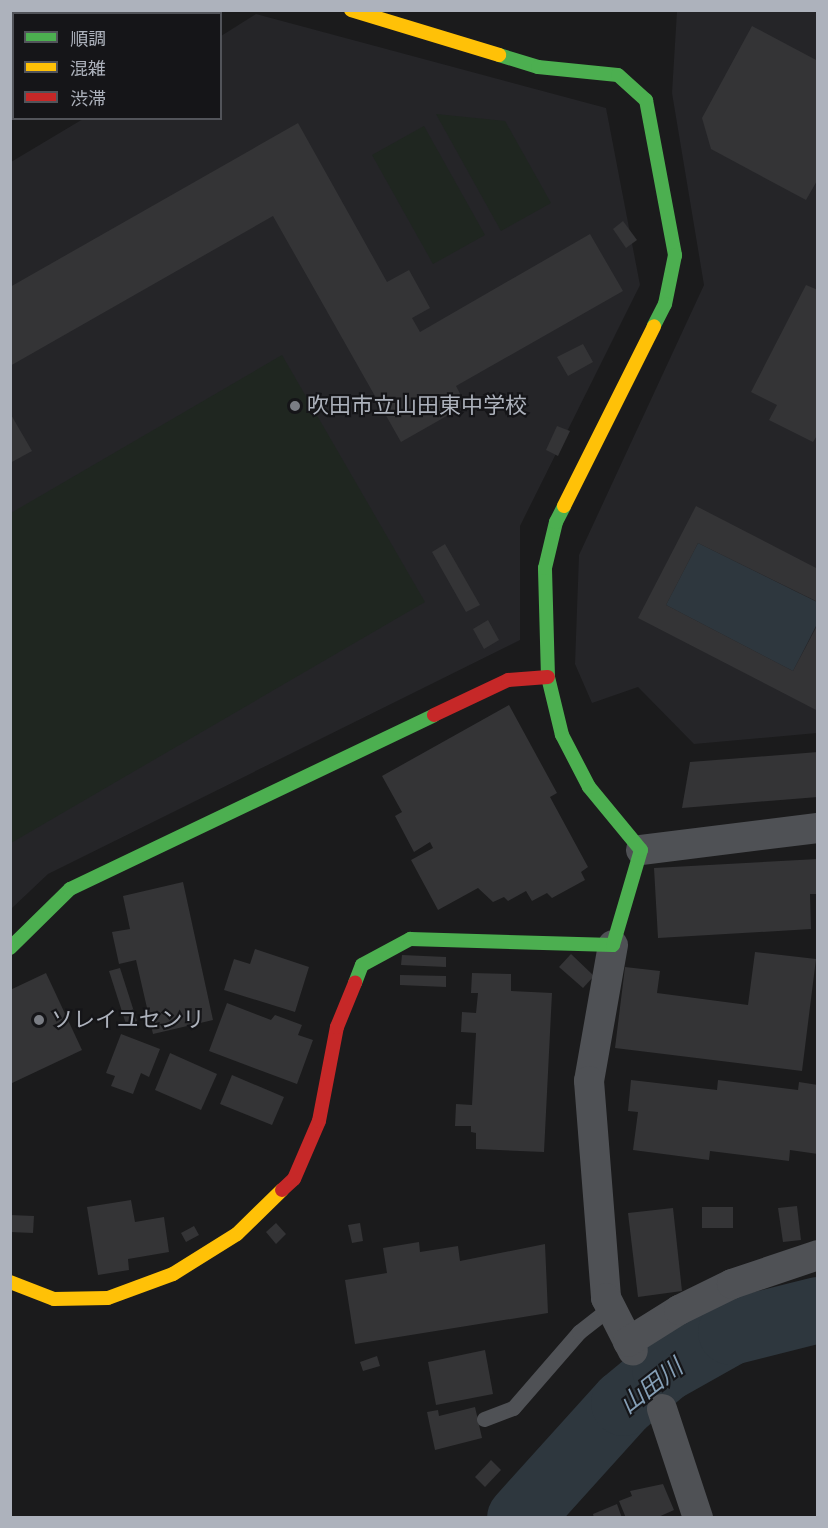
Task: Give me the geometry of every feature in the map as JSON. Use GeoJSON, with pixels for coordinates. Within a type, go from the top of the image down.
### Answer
{"type":"FeatureCollection","features":[{"type":"Feature","properties":{"kind":"street"},"geometry":{"type":"LineString","coordinates":[[351,10],[538,67],[618,75],[646,100],[675,255],[665,304],[556,522],[545,568],[548,677],[562,735],[584,777],[641,850]]}},
{"type":"Feature","properties":{"kind":"street"},"geometry":{"type":"LineString","coordinates":[[10,948],[70,889],[508,680],[548,677]]}},
{"type":"Feature","properties":{"kind":"street"},"geometry":{"type":"LineString","coordinates":[[641,850],[818,828]]}},
{"type":"Feature","properties":{"kind":"street"},"geometry":{"type":"LineString","coordinates":[[641,850],[613,945],[589,1081],[606,1298],[630,1346],[679,1310],[732,1284],[818,1255]]}},
{"type":"Feature","properties":{"kind":"street"},"geometry":{"type":"LineString","coordinates":[[10,1282],[54,1299],[108,1298],[173,1274],[237,1234],[294,1179],[319,1121],[336,1027],[362,965],[410,939],[613,945]]}},
{"type":"Feature","properties":{"kind":"street"},"geometry":{"type":"LineString","coordinates":[[662,1409],[698,1518]]}},
{"type":"Feature","properties":{"kind":"lane"},"geometry":{"type":"LineString","coordinates":[[484,1419],[513,1408],[579,1332],[610,1307]]}},
{"type":"Feature","properties":{"kind":"shaded area"},"geometry":{"type":"Polygon","coordinates":[[[677,11],[817,11],[817,733],[694,744],[638,687],[592,703],[575,664],[579,555],[704,285],[672,93],[677,11]]]}},
{"type":"Feature","properties":{"kind":"shaded area","name":"吹田市立山田東中学校"},"geometry":{"type":"Polygon","coordinates":[[[256,14],[606,108],[640,285],[520,526],[520,640],[48,874],[11,909],[11,162],[81,120],[222,120],[222,35],[256,14]]]}},
{"type":"Feature","properties":{"kind":"shaded area"},"geometry":{"type":"Polygon","coordinates":[[[436,114],[505,121],[551,203],[501,231],[436,114]]]}},
{"type":"Feature","properties":{"kind":"shaded area"},"geometry":{"type":"Polygon","coordinates":[[[424,126],[485,235],[433,264],[372,155],[424,126]]]}},
{"type":"Feature","properties":{"kind":"shaded area"},"geometry":{"type":"Polygon","coordinates":[[[282,355],[425,602],[11,843],[11,513],[282,355]]]}},
{"type":"Feature","properties":{"kind":"shaded area"},"geometry":{"type":"Polygon","coordinates":[[[698,543],[817,602],[817,624],[793,671],[666,605],[698,543]]]}},
{"type":"Feature","properties":{"kind":"building"},"geometry":{"type":"Polygon","coordinates":[[[10,10],[58,10],[59,12],[12,12],[10,47],[10,10]]]}},
{"type":"Feature","properties":{"kind":"building"},"geometry":{"type":"Polygon","coordinates":[[[752,26],[818,61],[818,179],[806,200],[711,149],[702,118],[752,26]]]}},
{"type":"Feature","properties":{"kind":"building"},"geometry":{"type":"Polygon","coordinates":[[[298,123],[387,282],[409,270],[430,308],[412,318],[420,332],[590,234],[623,291],[456,386],[466,405],[401,442],[273,216],[10,366],[10,287],[298,123]]]}},
{"type":"Feature","properties":{"kind":"building"},"geometry":{"type":"Polygon","coordinates":[[[623,221],[637,240],[626,248],[613,229],[623,221]]]}},
{"type":"Feature","properties":{"kind":"building"},"geometry":{"type":"Polygon","coordinates":[[[806,285],[818,290],[818,434],[813,442],[769,420],[777,405],[751,392],[806,285]]]}},
{"type":"Feature","properties":{"kind":"building"},"geometry":{"type":"Polygon","coordinates":[[[583,344],[593,362],[568,376],[557,357],[583,344]]]}},
{"type":"Feature","properties":{"kind":"building"},"geometry":{"type":"Polygon","coordinates":[[[10,413],[32,451],[10,463],[10,413]]]}},
{"type":"Feature","properties":{"kind":"building"},"geometry":{"type":"Polygon","coordinates":[[[557,426],[570,431],[558,456],[546,450],[557,426]]]}},
{"type":"Feature","properties":{"kind":"building"},"geometry":{"type":"Polygon","coordinates":[[[696,506],[818,569],[818,602],[698,543],[666,605],[793,671],[818,624],[818,711],[638,618],[696,506]]]}},
{"type":"Feature","properties":{"kind":"building"},"geometry":{"type":"Polygon","coordinates":[[[445,544],[480,605],[466,612],[432,552],[445,544]]]}},
{"type":"Feature","properties":{"kind":"building"},"geometry":{"type":"Polygon","coordinates":[[[488,620],[499,640],[484,649],[473,629],[488,620]]]}},
{"type":"Feature","properties":{"kind":"building"},"geometry":{"type":"Polygon","coordinates":[[[509,705],[557,793],[550,797],[588,867],[581,872],[585,880],[552,898],[547,893],[532,901],[526,891],[508,901],[504,897],[493,902],[478,888],[438,910],[411,860],[433,848],[430,842],[414,852],[395,816],[402,812],[382,776],[509,705]]]}},
{"type":"Feature","properties":{"kind":"building"},"geometry":{"type":"Polygon","coordinates":[[[818,752],[818,797],[682,808],[690,762],[818,752]]]}},
{"type":"Feature","properties":{"kind":"building"},"geometry":{"type":"Polygon","coordinates":[[[818,859],[818,894],[810,894],[811,929],[658,938],[654,868],[818,859]]]}},
{"type":"Feature","properties":{"kind":"building"},"geometry":{"type":"Polygon","coordinates":[[[183,882],[213,1020],[153,1034],[136,960],[119,964],[112,932],[130,929],[123,896],[183,882]]]}},
{"type":"Feature","properties":{"kind":"building"},"geometry":{"type":"Polygon","coordinates":[[[255,949],[309,967],[295,1012],[224,990],[234,959],[250,964],[255,949]]]}},
{"type":"Feature","properties":{"kind":"building"},"geometry":{"type":"Polygon","coordinates":[[[755,952],[816,959],[802,1071],[615,1048],[625,967],[660,971],[657,993],[748,1005],[755,952]]]}},
{"type":"Feature","properties":{"kind":"building"},"geometry":{"type":"Polygon","coordinates":[[[571,954],[594,976],[583,988],[559,967],[571,954]]]}},
{"type":"Feature","properties":{"kind":"building"},"geometry":{"type":"Polygon","coordinates":[[[402,955],[446,957],[446,967],[401,965],[402,955]]]}},
{"type":"Feature","properties":{"kind":"building"},"geometry":{"type":"Polygon","coordinates":[[[120,968],[137,1021],[126,1024],[109,971],[120,968]]]}},
{"type":"Feature","properties":{"kind":"building","name":"ソレイユセンリ"},"geometry":{"type":"Polygon","coordinates":[[[46,973],[82,1050],[10,1084],[10,990],[46,973]]]}},
{"type":"Feature","properties":{"kind":"building"},"geometry":{"type":"Polygon","coordinates":[[[472,973],[511,974],[511,991],[552,993],[544,1152],[476,1149],[476,1133],[471,1132],[471,1126],[455,1126],[456,1104],[472,1105],[476,1033],[461,1032],[462,1012],[476,1013],[478,993],[471,993],[472,973]]]}},
{"type":"Feature","properties":{"kind":"building"},"geometry":{"type":"Polygon","coordinates":[[[400,975],[446,976],[446,987],[400,985],[400,975]]]}},
{"type":"Feature","properties":{"kind":"building"},"geometry":{"type":"Polygon","coordinates":[[[227,1003],[271,1020],[275,1015],[302,1025],[298,1035],[313,1040],[297,1084],[209,1051],[227,1003]]]}},
{"type":"Feature","properties":{"kind":"building"},"geometry":{"type":"Polygon","coordinates":[[[121,1034],[160,1049],[149,1077],[141,1073],[133,1094],[111,1086],[115,1076],[106,1073],[121,1034]]]}},
{"type":"Feature","properties":{"kind":"building"},"geometry":{"type":"Polygon","coordinates":[[[170,1053],[217,1074],[201,1110],[155,1090],[170,1053]]]}},
{"type":"Feature","properties":{"kind":"building"},"geometry":{"type":"Polygon","coordinates":[[[232,1075],[284,1097],[272,1125],[220,1104],[232,1075]]]}},
{"type":"Feature","properties":{"kind":"building"},"geometry":{"type":"Polygon","coordinates":[[[631,1080],[717,1090],[718,1080],[798,1090],[799,1082],[818,1085],[818,1154],[790,1150],[789,1161],[710,1151],[709,1160],[633,1150],[638,1112],[628,1111],[631,1080]]]}},
{"type":"Feature","properties":{"kind":"building"},"geometry":{"type":"Polygon","coordinates":[[[131,1200],[135,1222],[164,1217],[169,1252],[128,1259],[129,1270],[98,1275],[87,1207],[131,1200]]]}},
{"type":"Feature","properties":{"kind":"building"},"geometry":{"type":"Polygon","coordinates":[[[797,1206],[801,1240],[783,1242],[778,1208],[797,1206]]]}},
{"type":"Feature","properties":{"kind":"building"},"geometry":{"type":"Polygon","coordinates":[[[702,1207],[733,1207],[733,1228],[702,1228],[702,1207]]]}},
{"type":"Feature","properties":{"kind":"building"},"geometry":{"type":"Polygon","coordinates":[[[673,1208],[682,1291],[638,1297],[628,1213],[673,1208]]]}},
{"type":"Feature","properties":{"kind":"building"},"geometry":{"type":"Polygon","coordinates":[[[10,1215],[34,1216],[33,1233],[10,1232],[10,1215]]]}},
{"type":"Feature","properties":{"kind":"building"},"geometry":{"type":"Polygon","coordinates":[[[276,1223],[286,1234],[276,1244],[266,1232],[276,1223]]]}},
{"type":"Feature","properties":{"kind":"building"},"geometry":{"type":"Polygon","coordinates":[[[360,1223],[363,1241],[352,1243],[348,1225],[360,1223]]]}},
{"type":"Feature","properties":{"kind":"building"},"geometry":{"type":"Polygon","coordinates":[[[194,1226],[199,1235],[186,1242],[181,1233],[194,1226]]]}},
{"type":"Feature","properties":{"kind":"building"},"geometry":{"type":"Polygon","coordinates":[[[419,1242],[420,1252],[458,1246],[460,1261],[545,1244],[548,1313],[355,1344],[345,1280],[387,1273],[383,1248],[419,1242]]]}},
{"type":"Feature","properties":{"kind":"building"},"geometry":{"type":"Polygon","coordinates":[[[485,1350],[493,1394],[436,1405],[428,1362],[485,1350]]]}},
{"type":"Feature","properties":{"kind":"building"},"geometry":{"type":"Polygon","coordinates":[[[377,1356],[380,1366],[363,1371],[360,1362],[377,1356]]]}},
{"type":"Feature","properties":{"kind":"building"},"geometry":{"type":"Polygon","coordinates":[[[475,1407],[482,1438],[435,1450],[427,1412],[438,1410],[439,1416],[475,1407]]]}},
{"type":"Feature","properties":{"kind":"building"},"geometry":{"type":"Polygon","coordinates":[[[491,1460],[501,1470],[485,1487],[475,1477],[491,1460]]]}},
{"type":"Feature","properties":{"kind":"building"},"geometry":{"type":"Polygon","coordinates":[[[663,1484],[674,1510],[656,1518],[626,1518],[619,1501],[632,1496],[630,1491],[663,1484]]]}},
{"type":"Feature","properties":{"kind":"building"},"geometry":{"type":"Polygon","coordinates":[[[617,1504],[622,1518],[594,1518],[593,1514],[617,1504]]]}},
{"type":"Feature","properties":{"kind":"waterway","name":"山田川"},"geometry":{"type":"LineString","coordinates":[[520,1518],[624,1403],[665,1369],[731,1332],[818,1310]]}},
{"type":"Feature","properties":{"kind":"traffic: fast"},"geometry":{"type":"LineString","coordinates":[[499,55],[538,67],[618,75],[646,100],[675,255],[665,304],[654,326]]}},
{"type":"Feature","properties":{"kind":"traffic: fast"},"geometry":{"type":"LineString","coordinates":[[355,983],[362,965],[410,939],[613,945],[641,850],[589,787],[562,735],[548,677],[545,568],[556,522],[564,506]]}},
{"type":"Feature","properties":{"kind":"traffic: fast"},"geometry":{"type":"LineString","coordinates":[[10,948],[70,889],[434,715]]}},
{"type":"Feature","properties":{"kind":"traffic: slow"},"geometry":{"type":"LineString","coordinates":[[351,10],[499,55]]}},
{"type":"Feature","properties":{"kind":"traffic: slow"},"geometry":{"type":"LineString","coordinates":[[564,506],[654,326]]}},
{"type":"Feature","properties":{"kind":"traffic: slow"},"geometry":{"type":"LineString","coordinates":[[10,1282],[54,1299],[108,1298],[173,1274],[237,1234],[282,1190]]}},
{"type":"Feature","properties":{"kind":"traffic: jam"},"geometry":{"type":"LineString","coordinates":[[434,715],[508,680],[548,677]]}},
{"type":"Feature","properties":{"kind":"traffic: jam"},"geometry":{"type":"LineString","coordinates":[[282,1190],[294,1179],[319,1121],[337,1027],[355,983]]}},
{"type":"Feature","properties":{"kind":"place","name":"吹田市立山田東中学校"},"geometry":{"type":"Point","coordinates":[295,406]}},
{"type":"Feature","properties":{"kind":"place","name":"ソレイユセンリ"},"geometry":{"type":"Point","coordinates":[39,1020]}}]}
